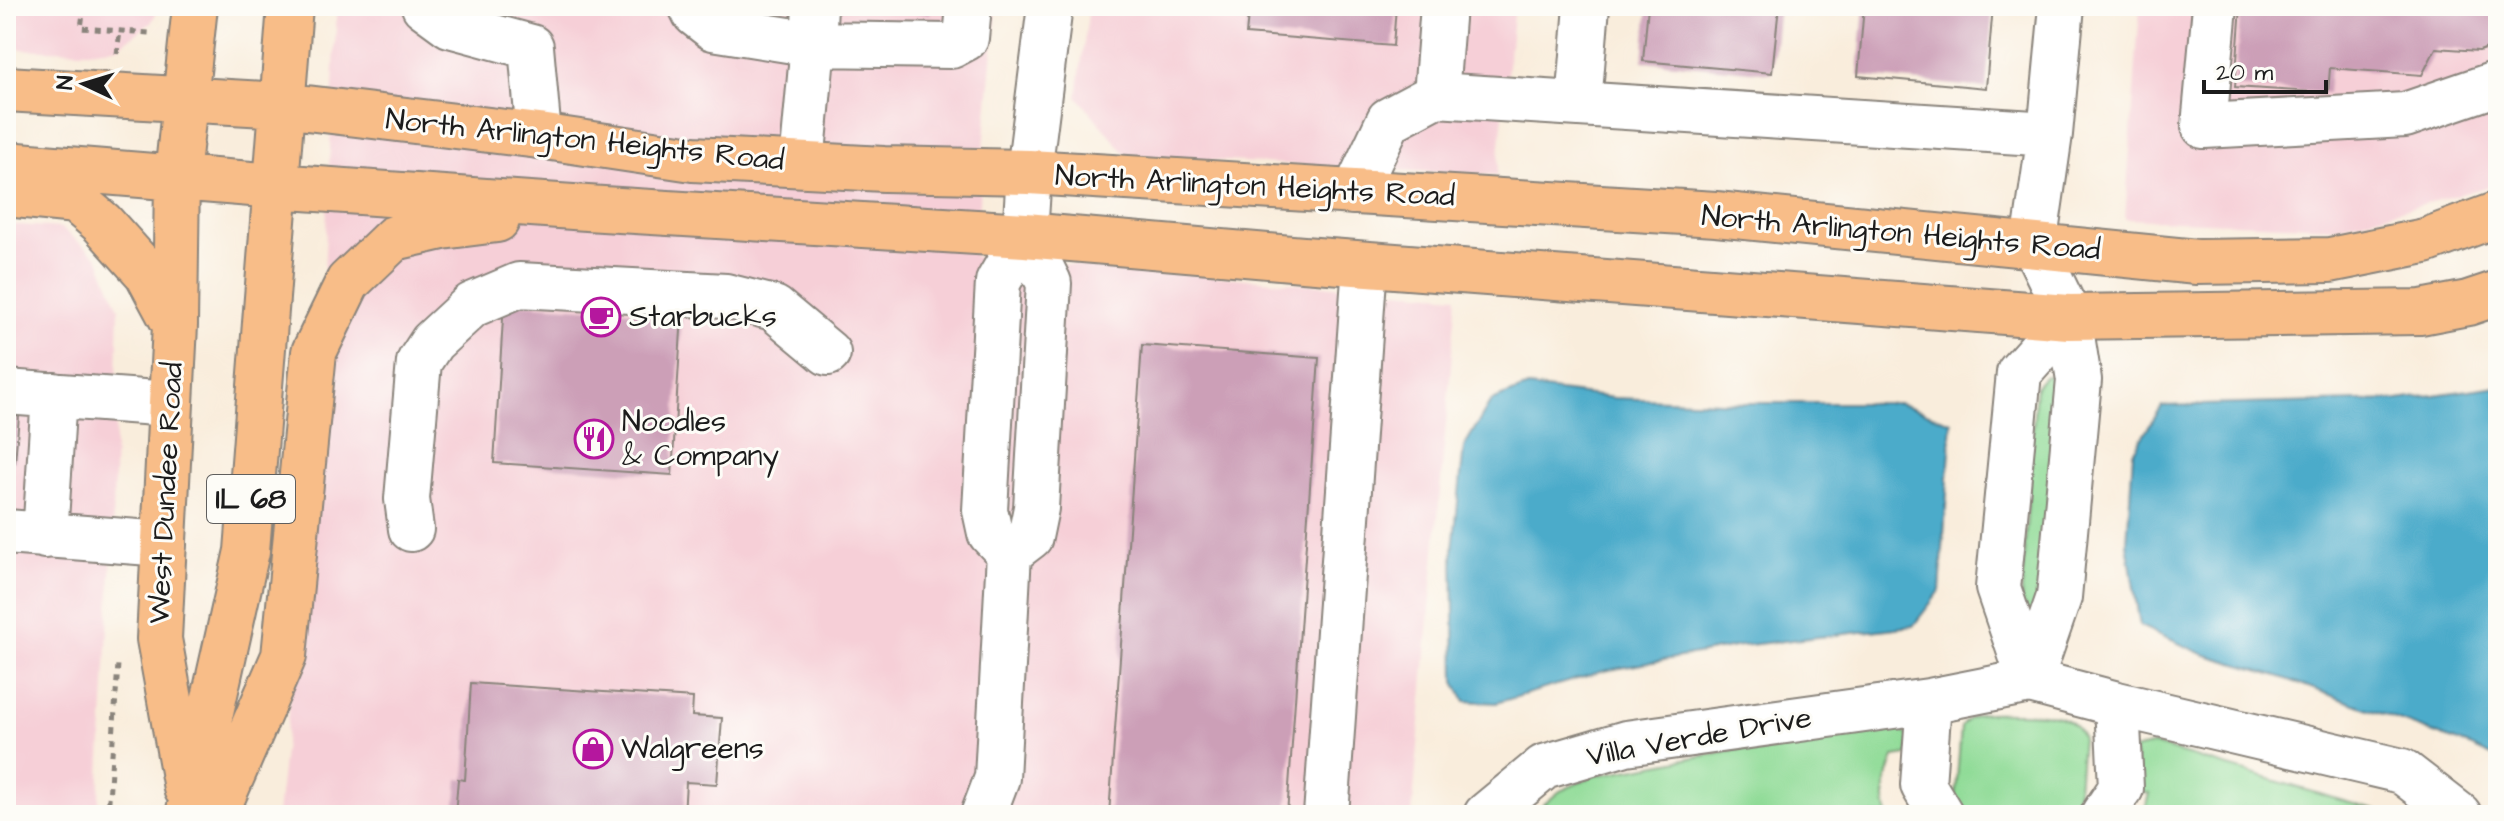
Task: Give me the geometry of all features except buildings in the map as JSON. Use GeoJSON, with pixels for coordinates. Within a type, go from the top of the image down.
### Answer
{"type":"FeatureCollection","features":[{"type":"Feature","properties":{"kind":"main road","name":"IL 68"},"geometry":{"type":"LineString","coordinates":[[177,176],[195,6]]}},
{"type":"Feature","properties":{"kind":"main road","name":"IL 68"},"geometry":{"type":"LineString","coordinates":[[197,812],[247,551],[290,6]]}},
{"type":"Feature","properties":{"kind":"main road","name":"North Arlington Heights Road"},"geometry":{"type":"LineString","coordinates":[[6,89],[282,105],[539,136],[693,159],[1029,172],[1716,214],[2197,262],[2330,260],[2425,241],[2498,214]]}},
{"type":"Feature","properties":{"kind":"main road","name":"North Arlington Heights Road"},"geometry":{"type":"LineString","coordinates":[[6,164],[587,208],[1025,235],[2069,317],[2421,312],[2468,303],[2498,293]]}},
{"type":"Feature","properties":{"kind":"main road","name":"West Dundee Road"},"geometry":{"type":"LineString","coordinates":[[177,176],[175,325],[159,639],[197,812]]}},
{"type":"Feature","properties":{"kind":"main road"},"geometry":{"type":"LineString","coordinates":[[6,194],[76,201],[102,223],[147,273],[175,325]]}},
{"type":"Feature","properties":{"kind":"main road"},"geometry":{"type":"LineString","coordinates":[[197,812],[284,656],[314,352],[348,282],[394,238],[442,227],[587,208]]}},
{"type":"Feature","properties":{"kind":"street"},"geometry":{"type":"LineString","coordinates":[[424,6],[450,25],[531,47],[539,136]]}},
{"type":"Feature","properties":{"kind":"street"},"geometry":{"type":"LineString","coordinates":[[691,6],[695,14],[713,28],[814,25],[951,46],[966,38],[969,6]]}},
{"type":"Feature","properties":{"kind":"street"},"geometry":{"type":"LineString","coordinates":[[983,815],[997,778],[1009,553],[1030,537],[1036,508],[1049,283],[1025,235],[1029,172],[1050,6]]}},
{"type":"Feature","properties":{"kind":"street"},"geometry":{"type":"LineString","coordinates":[[1436,95],[1443,6]]}},
{"type":"Feature","properties":{"kind":"street"},"geometry":{"type":"LineString","coordinates":[[1579,104],[1587,6]]}},
{"type":"Feature","properties":{"kind":"street"},"geometry":{"type":"LineString","coordinates":[[2030,681],[2059,597],[2079,380],[2069,317],[2034,245],[2050,134],[2062,6]]}},
{"type":"Feature","properties":{"kind":"street"},"geometry":{"type":"LineString","coordinates":[[2215,6],[2204,126],[2405,115],[2498,83]]}},
{"type":"Feature","properties":{"kind":"street"},"geometry":{"type":"LineString","coordinates":[[802,164],[814,25]]}},
{"type":"Feature","properties":{"kind":"street"},"geometry":{"type":"LineString","coordinates":[[1355,192],[1389,120],[1436,95],[2050,134]]}},
{"type":"Feature","properties":{"kind":"street"},"geometry":{"type":"LineString","coordinates":[[1326,815],[1365,264]]}},
{"type":"Feature","properties":{"kind":"street"},"geometry":{"type":"LineString","coordinates":[[411,529],[407,499],[419,362],[432,342],[472,305],[519,285],[726,296],[774,308],[828,353]]}},
{"type":"Feature","properties":{"kind":"street"},"geometry":{"type":"LineString","coordinates":[[2030,681],[1998,588],[2019,373],[2069,317]]}},
{"type":"Feature","properties":{"kind":"street"},"geometry":{"type":"LineString","coordinates":[[6,392],[170,404]]}},
{"type":"Feature","properties":{"kind":"street"},"geometry":{"type":"LineString","coordinates":[[54,395],[26,534],[164,544]]}},
{"type":"Feature","properties":{"kind":"street","name":"Villa Verde Drive"},"geometry":{"type":"LineString","coordinates":[[1486,815],[1544,767],[1626,743],[1929,701],[2030,681],[2402,771],[2459,815]]}},
{"type":"Feature","properties":{"kind":"street"},"geometry":{"type":"LineString","coordinates":[[1929,701],[1923,785],[1941,815]]}},
{"type":"Feature","properties":{"kind":"street"},"geometry":{"type":"LineString","coordinates":[[2103,815],[2121,788],[2117,704]]}},
{"type":"Feature","properties":{"kind":"path"},"geometry":{"type":"LineString","coordinates":[[84,6],[81,28],[120,31]]}},
{"type":"Feature","properties":{"kind":"shaded area"},"geometry":{"type":"Polygon","coordinates":[[[6,6],[160,6],[151,23],[118,47],[88,51],[6,49],[6,6]]]}},
{"type":"Feature","properties":{"kind":"shaded area"},"geometry":{"type":"Polygon","coordinates":[[[337,6],[997,6],[974,257],[1457,296],[1412,815],[277,815],[314,476],[337,6]]]}},
{"type":"Feature","properties":{"kind":"shaded area"},"geometry":{"type":"Polygon","coordinates":[[[1089,6],[1514,6],[1497,175],[1127,156],[1077,96],[1089,6]]]}},
{"type":"Feature","properties":{"kind":"shaded area"},"geometry":{"type":"Polygon","coordinates":[[[2140,6],[2498,6],[2498,184],[2337,227],[2125,219],[2140,6]]]}},
{"type":"Feature","properties":{"kind":"shaded area"},"geometry":{"type":"Polygon","coordinates":[[[6,224],[61,228],[98,257],[119,308],[111,573],[98,815],[6,815],[6,224]]]}},
{"type":"Feature","properties":{"kind":"green space"},"geometry":{"type":"Polygon","coordinates":[[[2045,376],[2053,378],[2056,388],[2041,606],[2028,613],[2021,603],[2036,386],[2045,376]]]}},
{"type":"Feature","properties":{"kind":"green space"},"geometry":{"type":"Polygon","coordinates":[[[2032,713],[2063,718],[2078,729],[2082,738],[2076,815],[1962,815],[1955,805],[1961,727],[1977,715],[2032,713]]]}},
{"type":"Feature","properties":{"kind":"green space"},"geometry":{"type":"Polygon","coordinates":[[[1874,724],[1897,728],[1909,736],[1908,755],[1894,757],[1887,779],[1885,800],[1888,815],[1531,815],[1560,791],[1594,776],[1874,724]]]}},
{"type":"Feature","properties":{"kind":"green space"},"geometry":{"type":"Polygon","coordinates":[[[2154,745],[2391,815],[2144,815],[2149,793],[2141,793],[2134,750],[2154,745]]]}},
{"type":"Feature","properties":{"kind":"water"},"geometry":{"type":"Polygon","coordinates":[[[2498,386],[2498,759],[2281,677],[2203,654],[2140,626],[2127,543],[2133,452],[2162,406],[2398,400],[2498,386]]]}},
{"type":"Feature","properties":{"kind":"water"},"geometry":{"type":"Polygon","coordinates":[[[1528,387],[1614,398],[1745,403],[1898,403],[1952,422],[1940,591],[1913,626],[1740,646],[1604,671],[1496,703],[1465,701],[1455,682],[1453,549],[1464,447],[1491,401],[1528,387]]]}},
{"type":"Feature","properties":{"kind":"place","name":"Starbucks"},"geometry":{"type":"Point","coordinates":[601,317]}},
{"type":"Feature","properties":{"kind":"place","name":"Noodles & Company"},"geometry":{"type":"Point","coordinates":[594,439]}},
{"type":"Feature","properties":{"kind":"place","name":"Walgreens"},"geometry":{"type":"Point","coordinates":[593,749]}}]}
